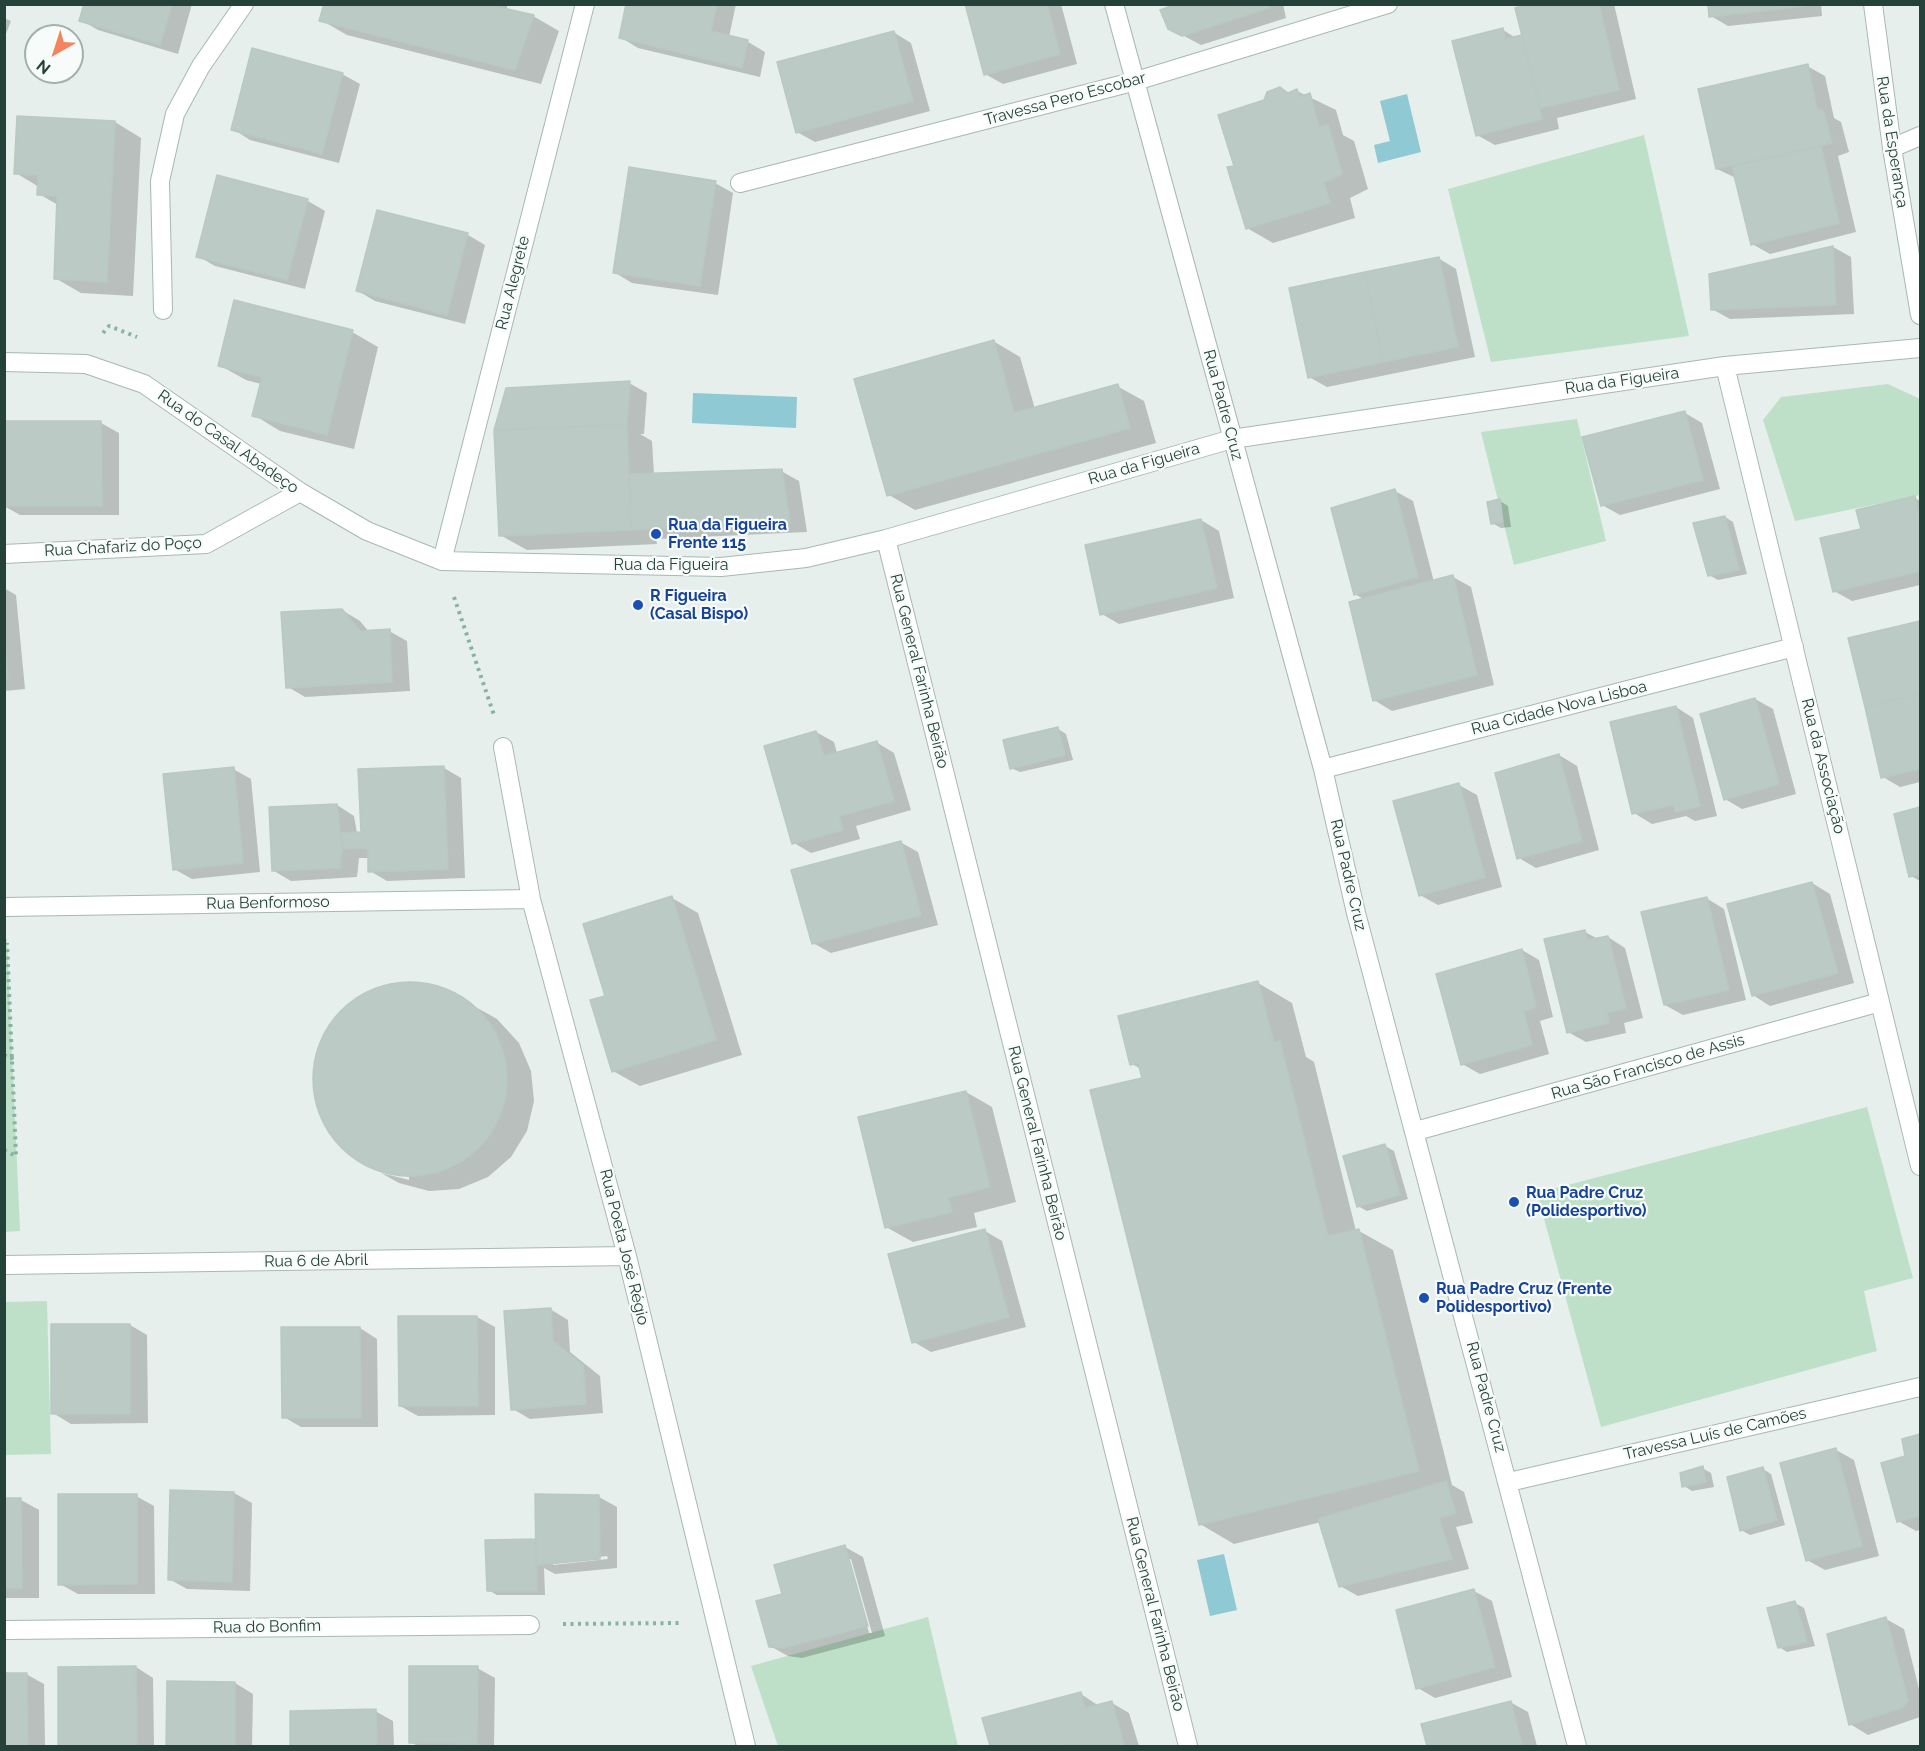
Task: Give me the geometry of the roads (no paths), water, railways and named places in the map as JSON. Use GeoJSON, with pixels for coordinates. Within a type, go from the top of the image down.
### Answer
{"type":"FeatureCollection","features":[{"type":"Feature","properties":{"kind":"street"},"geometry":{"type":"LineString","coordinates":[[163,310],[160,181],[175,114],[201,66],[244,4]]}},
{"type":"Feature","properties":{"kind":"street","name":"Rua Alegrete"},"geometry":{"type":"LineString","coordinates":[[442,561],[585,4]]}},
{"type":"Feature","properties":{"kind":"street","name":"Rua Padre Cruz"},"geometry":{"type":"LineString","coordinates":[[1114,4],[1323,769],[1356,913],[1416,1131],[1577,1746]]}},
{"type":"Feature","properties":{"kind":"street","name":"Travessa Pero Escobar"},"geometry":{"type":"LineString","coordinates":[[740,183],[1136,81],[1388,4]]}},
{"type":"Feature","properties":{"kind":"street","name":"Rua da Esperança"},"geometry":{"type":"LineString","coordinates":[[1873,4],[1892,148],[1920,315]]}},
{"type":"Feature","properties":{"kind":"street"},"geometry":{"type":"LineString","coordinates":[[1892,148],[1920,136]]}},
{"type":"Feature","properties":{"kind":"street","name":"Rua da Figueira"},"geometry":{"type":"LineString","coordinates":[[442,561],[721,567],[806,558],[886,539],[1232,439],[1725,366],[1920,348]]}},
{"type":"Feature","properties":{"kind":"street","name":"Rua do Casal Abadeço"},"geometry":{"type":"LineString","coordinates":[[4,362],[86,364],[144,384],[300,492],[367,531],[442,561]]}},
{"type":"Feature","properties":{"kind":"street","name":"Rua da Associação"},"geometry":{"type":"LineString","coordinates":[[1725,366],[1920,1166]]}},
{"type":"Feature","properties":{"kind":"street","name":"Rua Chafariz do Poço"},"geometry":{"type":"LineString","coordinates":[[4,554],[206,544],[300,492]]}},
{"type":"Feature","properties":{"kind":"street","name":"Rua General Farinha Beirão"},"geometry":{"type":"LineString","coordinates":[[886,539],[1188,1746]]}},
{"type":"Feature","properties":{"kind":"street","name":"Rua Cidade Nova Lisboa"},"geometry":{"type":"LineString","coordinates":[[1323,769],[1794,647]]}},
{"type":"Feature","properties":{"kind":"street","name":"Rua Poeta José Régio"},"geometry":{"type":"LineString","coordinates":[[503,747],[531,899],[627,1256],[746,1746]]}},
{"type":"Feature","properties":{"kind":"street","name":"Rua Benformoso"},"geometry":{"type":"LineString","coordinates":[[4,907],[531,899]]}},
{"type":"Feature","properties":{"kind":"street","name":"Rua São Francisco de Assis"},"geometry":{"type":"LineString","coordinates":[[1416,1131],[1880,1002]]}},
{"type":"Feature","properties":{"kind":"street","name":"Rua 6 de Abril"},"geometry":{"type":"LineString","coordinates":[[4,1265],[627,1256]]}},
{"type":"Feature","properties":{"kind":"street","name":"Travessa Luís de Camões"},"geometry":{"type":"LineString","coordinates":[[1509,1482],[1920,1387]]}},
{"type":"Feature","properties":{"kind":"street","name":"Rua do Bonfim"},"geometry":{"type":"LineString","coordinates":[[4,1630],[530,1625]]}},
{"type":"Feature","properties":{"kind":"water"},"geometry":{"type":"Polygon","coordinates":[[[1407,94],[1421,152],[1378,163],[1374,145],[1390,141],[1380,101],[1407,94]]]}},
{"type":"Feature","properties":{"kind":"water"},"geometry":{"type":"Polygon","coordinates":[[[693,393],[797,397],[796,428],[692,423],[693,393]]]}},
{"type":"Feature","properties":{"kind":"water"},"geometry":{"type":"Polygon","coordinates":[[[1224,1554],[1237,1610],[1210,1616],[1197,1560],[1224,1554]]]}},
{"type":"Feature","properties":{"kind":"place","name":"Rua da Figueira Frente 115"},"geometry":{"type":"Point","coordinates":[656,534]}},
{"type":"Feature","properties":{"kind":"place","name":"R Figueira (Casal Bispo)"},"geometry":{"type":"Point","coordinates":[638,605]}},
{"type":"Feature","properties":{"kind":"place","name":"Rua Padre Cruz (Polidesportivo)"},"geometry":{"type":"Point","coordinates":[1514,1202]}},
{"type":"Feature","properties":{"kind":"place","name":"Rua Padre Cruz (Frente Polidesportivo)"},"geometry":{"type":"Point","coordinates":[1424,1298]}}]}
